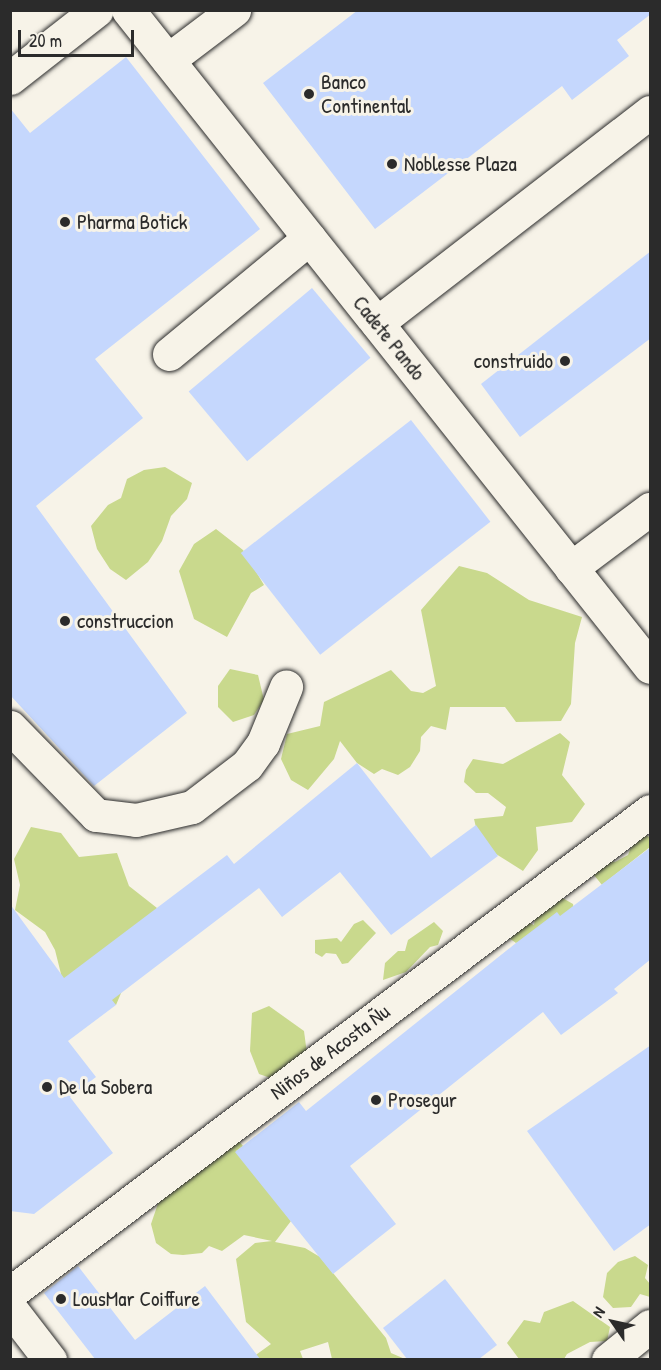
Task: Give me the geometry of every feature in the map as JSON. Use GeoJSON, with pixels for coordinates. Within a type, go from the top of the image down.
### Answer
{"type":"FeatureCollection","features":[{"type":"Feature","properties":{"kind":"street"},"geometry":{"type":"LineString","coordinates":[[10,78],[97,10]]}},
{"type":"Feature","properties":{"kind":"street","name":"Cadete Pando"},"geometry":{"type":"LineString","coordinates":[[128,10],[651,667]]}},
{"type":"Feature","properties":{"kind":"street"},"geometry":{"type":"LineString","coordinates":[[168,60],[234,10]]}},
{"type":"Feature","properties":{"kind":"street"},"geometry":{"type":"LineString","coordinates":[[377,323],[651,112]]}},
{"type":"Feature","properties":{"kind":"street"},"geometry":{"type":"LineString","coordinates":[[169,354],[309,238]]}},
{"type":"Feature","properties":{"kind":"street"},"geometry":{"type":"LineString","coordinates":[[571,568],[651,509]]}},
{"type":"Feature","properties":{"kind":"street"},"geometry":{"type":"LineString","coordinates":[[10,727],[96,815],[136,820],[192,807],[247,765],[263,743],[286,687]]}},
{"type":"Feature","properties":{"kind":"street","name":"Niños de Acosta Ñu"},"geometry":{"type":"LineString","coordinates":[[10,1293],[651,811]]}},
{"type":"Feature","properties":{"kind":"street"},"geometry":{"type":"LineString","coordinates":[[10,1308],[50,1359]]}},
{"type":"Feature","properties":{"kind":"street"},"geometry":{"type":"LineString","coordinates":[[615,1357],[651,1326]]}},
{"type":"Feature","properties":{"kind":"green space"},"geometry":{"type":"Polygon","coordinates":[[[165,467],[192,483],[187,499],[171,516],[162,541],[148,562],[126,580],[110,569],[97,549],[91,526],[108,505],[121,498],[127,479],[144,470],[165,467]]]}},
{"type":"Feature","properties":{"kind":"green space"},"geometry":{"type":"Polygon","coordinates":[[[216,529],[243,550],[264,585],[251,593],[227,637],[194,619],[179,571],[194,544],[216,529]]]}},
{"type":"Feature","properties":{"kind":"green space"},"geometry":{"type":"Polygon","coordinates":[[[459,566],[487,573],[529,600],[582,617],[575,643],[571,704],[561,721],[516,722],[505,707],[450,707],[446,730],[431,726],[421,737],[420,751],[410,767],[398,775],[382,769],[374,774],[357,763],[340,741],[334,759],[308,790],[291,780],[281,759],[287,734],[320,726],[324,702],[391,670],[411,691],[423,693],[436,686],[421,610],[459,566]]]}},
{"type":"Feature","properties":{"kind":"green space"},"geometry":{"type":"Polygon","coordinates":[[[230,669],[258,675],[264,700],[254,715],[233,722],[218,707],[218,686],[230,669]]]}},
{"type":"Feature","properties":{"kind":"green space"},"geometry":{"type":"Polygon","coordinates":[[[560,733],[570,742],[562,775],[585,804],[572,822],[536,827],[538,850],[523,871],[480,844],[474,819],[503,816],[506,807],[488,793],[476,793],[464,782],[466,770],[473,759],[503,764],[560,733]]]}},
{"type":"Feature","properties":{"kind":"green space"},"geometry":{"type":"Polygon","coordinates":[[[31,827],[61,833],[79,857],[117,853],[129,886],[157,908],[116,1005],[63,982],[55,950],[45,932],[15,910],[20,885],[14,859],[31,827]]]}},
{"type":"Feature","properties":{"kind":"green space"},"geometry":{"type":"Polygon","coordinates":[[[644,833],[650,838],[650,847],[602,885],[594,875],[597,865],[604,859],[615,862],[628,855],[633,842],[644,833]]]}},
{"type":"Feature","properties":{"kind":"green space"},"geometry":{"type":"Polygon","coordinates":[[[559,896],[573,904],[575,917],[516,943],[505,935],[524,920],[534,925],[535,918],[559,896]]]}},
{"type":"Feature","properties":{"kind":"green space"},"geometry":{"type":"Polygon","coordinates":[[[363,920],[376,933],[348,963],[342,964],[336,954],[326,953],[322,957],[315,953],[315,940],[337,938],[341,942],[354,924],[363,920]]]}},
{"type":"Feature","properties":{"kind":"green space"},"geometry":{"type":"Polygon","coordinates":[[[434,922],[443,931],[438,945],[430,947],[406,972],[383,980],[385,963],[398,951],[405,951],[408,940],[434,922]]]}},
{"type":"Feature","properties":{"kind":"green space"},"geometry":{"type":"Polygon","coordinates":[[[269,1006],[304,1031],[309,1069],[288,1084],[259,1074],[250,1051],[252,1013],[269,1006]]]}},
{"type":"Feature","properties":{"kind":"green space"},"geometry":{"type":"Polygon","coordinates":[[[238,1140],[243,1146],[236,1151],[291,1221],[275,1242],[305,1248],[320,1257],[386,1338],[391,1353],[405,1359],[332,1359],[328,1342],[300,1351],[303,1359],[250,1359],[271,1344],[246,1322],[236,1259],[255,1243],[272,1241],[244,1235],[222,1251],[209,1246],[202,1253],[183,1255],[171,1254],[156,1243],[151,1224],[165,1183],[238,1140]]]}},
{"type":"Feature","properties":{"kind":"green space"},"geometry":{"type":"Polygon","coordinates":[[[635,1256],[648,1265],[645,1278],[650,1284],[650,1297],[640,1294],[631,1307],[613,1308],[603,1297],[607,1273],[618,1262],[635,1256]]]}},
{"type":"Feature","properties":{"kind":"green space"},"geometry":{"type":"Polygon","coordinates":[[[573,1301],[610,1327],[607,1341],[590,1342],[567,1354],[564,1359],[519,1359],[507,1343],[524,1320],[540,1323],[544,1312],[573,1301]]]}},
{"type":"Feature","properties":{"kind":"building","name":"Noblesse Plaza"},"geometry":{"type":"Polygon","coordinates":[[[358,10],[651,10],[651,14],[617,40],[629,56],[572,100],[562,86],[375,229],[263,83],[358,10]]]}},
{"type":"Feature","properties":{"kind":"building"},"geometry":{"type":"Polygon","coordinates":[[[126,57],[260,229],[95,359],[143,418],[36,506],[187,713],[94,786],[10,695],[10,108],[30,133],[126,57]]]}},
{"type":"Feature","properties":{"kind":"building","name":"construido"},"geometry":{"type":"Polygon","coordinates":[[[651,251],[651,338],[520,437],[481,384],[651,251]]]}},
{"type":"Feature","properties":{"kind":"building"},"geometry":{"type":"Polygon","coordinates":[[[312,288],[370,358],[247,461],[189,391],[312,288]]]}},
{"type":"Feature","properties":{"kind":"building"},"geometry":{"type":"Polygon","coordinates":[[[411,420],[490,522],[320,655],[241,553],[411,420]]]}},
{"type":"Feature","properties":{"kind":"building"},"geometry":{"type":"Polygon","coordinates":[[[357,763],[431,858],[476,825],[498,856],[391,935],[340,872],[282,917],[259,888],[112,1000],[116,1005],[68,1041],[96,1077],[70,1097],[113,1153],[34,1214],[10,1211],[10,904],[64,978],[227,855],[234,864],[357,763]]]}},
{"type":"Feature","properties":{"kind":"building"},"geometry":{"type":"Polygon","coordinates":[[[651,847],[651,959],[614,989],[618,993],[561,1035],[543,1012],[350,1166],[396,1224],[333,1274],[235,1152],[299,1102],[306,1111],[516,943],[557,912],[560,916],[651,847]]]}},
{"type":"Feature","properties":{"kind":"building"},"geometry":{"type":"Polygon","coordinates":[[[651,1045],[651,1224],[614,1251],[527,1131],[651,1045]]]}},
{"type":"Feature","properties":{"kind":"building"},"geometry":{"type":"Polygon","coordinates":[[[78,1266],[135,1340],[205,1286],[260,1359],[95,1359],[44,1293],[78,1266]]]}},
{"type":"Feature","properties":{"kind":"building"},"geometry":{"type":"Polygon","coordinates":[[[445,1279],[497,1345],[479,1359],[407,1359],[383,1328],[445,1279]]]}},
{"type":"Feature","properties":{"kind":"place","name":"Banco Continental"},"geometry":{"type":"Point","coordinates":[309,94]}},
{"type":"Feature","properties":{"kind":"place","name":"Noblesse Plaza"},"geometry":{"type":"Point","coordinates":[392,164]}},
{"type":"Feature","properties":{"kind":"place","name":"Pharma Botick"},"geometry":{"type":"Point","coordinates":[65,222]}},
{"type":"Feature","properties":{"kind":"place","name":"construido"},"geometry":{"type":"Point","coordinates":[565,361]}},
{"type":"Feature","properties":{"kind":"place","name":"construccion"},"geometry":{"type":"Point","coordinates":[65,621]}},
{"type":"Feature","properties":{"kind":"place","name":"De la Sobera"},"geometry":{"type":"Point","coordinates":[47,1087]}},
{"type":"Feature","properties":{"kind":"place","name":"Prosegur"},"geometry":{"type":"Point","coordinates":[376,1100]}},
{"type":"Feature","properties":{"kind":"place","name":"LousMar Coiffure"},"geometry":{"type":"Point","coordinates":[61,1299]}}]}
